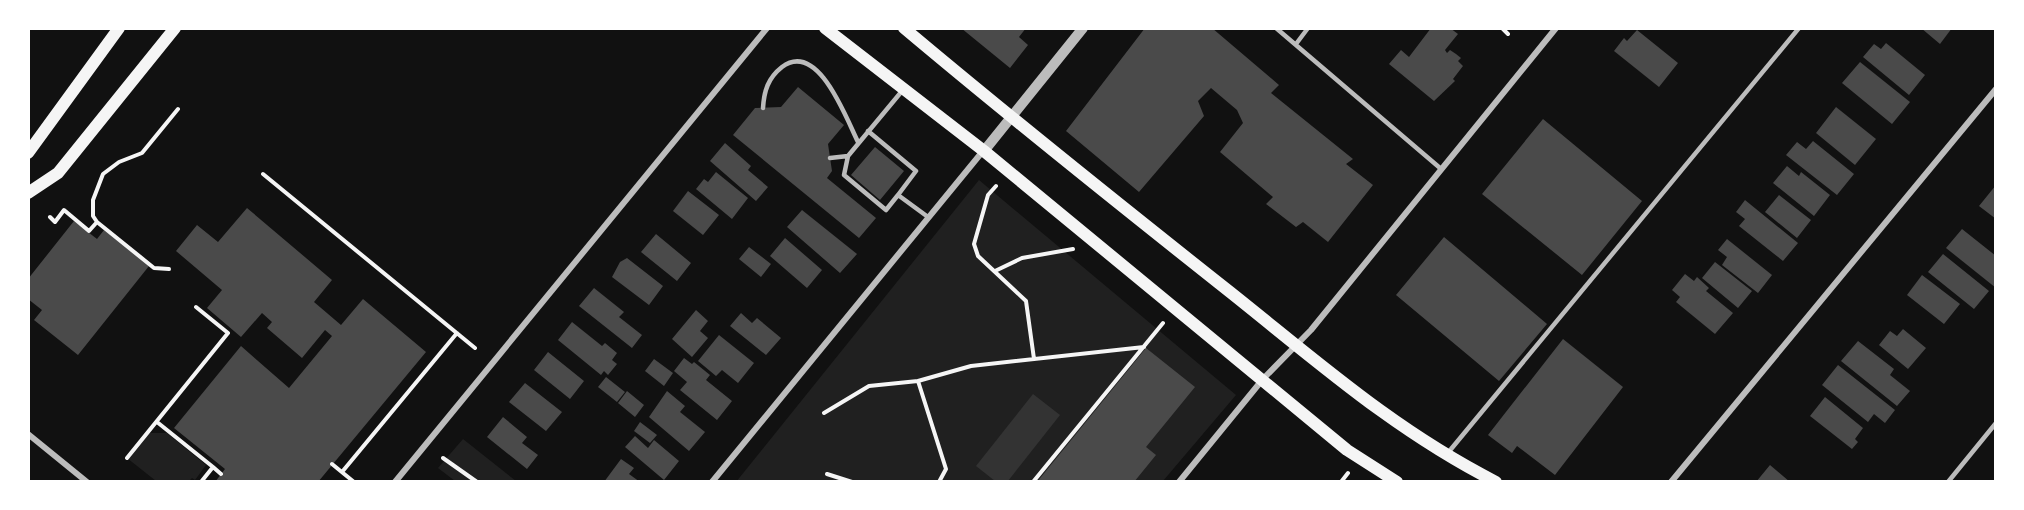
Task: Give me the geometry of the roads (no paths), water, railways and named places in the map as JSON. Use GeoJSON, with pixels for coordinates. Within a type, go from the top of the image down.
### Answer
{"type":"FeatureCollection","features":[{"type":"Feature","properties":{"kind":"main road"},"geometry":{"type":"LineString","coordinates":[[28,153],[119,28]]}},
{"type":"Feature","properties":{"kind":"main road"},"geometry":{"type":"LineString","coordinates":[[28,193],[58,173],[175,28]]}},
{"type":"Feature","properties":{"kind":"main road"},"geometry":{"type":"LineString","coordinates":[[825,28],[984,150],[1347,450],[1397,482]]}},
{"type":"Feature","properties":{"kind":"main road"},"geometry":{"type":"LineString","coordinates":[[904,28],[1010,117],[1375,408],[1446,456],[1496,482]]}},
{"type":"Feature","properties":{"kind":"street"},"geometry":{"type":"LineString","coordinates":[[396,482],[766,28]]}},
{"type":"Feature","properties":{"kind":"street"},"geometry":{"type":"LineString","coordinates":[[712,482],[1083,28]]}},
{"type":"Feature","properties":{"kind":"street"},"geometry":{"type":"LineString","coordinates":[[1179,482],[1263,379],[1335,300],[1556,28]]}},
{"type":"Feature","properties":{"kind":"street"},"geometry":{"type":"LineString","coordinates":[[1671,482],[1995,89]]}},
{"type":"Feature","properties":{"kind":"street"},"geometry":{"type":"LineString","coordinates":[[28,434],[87,482]]}},
{"type":"Feature","properties":{"kind":"lane"},"geometry":{"type":"LineString","coordinates":[[1276,28],[1440,168]]}},
{"type":"Feature","properties":{"kind":"lane"},"geometry":{"type":"LineString","coordinates":[[1296,44],[1308,28]]}},
{"type":"Feature","properties":{"kind":"lane"},"geometry":{"type":"LineString","coordinates":[[1446,456],[1799,28]]}},
{"type":"Feature","properties":{"kind":"lane"},"geometry":{"type":"LineString","coordinates":[[763,108],[768,84],[784,66],[803,61],[811,63],[822,75],[858,142]]}},
{"type":"Feature","properties":{"kind":"lane"},"geometry":{"type":"LineString","coordinates":[[868,132],[916,171],[886,210],[844,175],[848,156],[903,89]]}},
{"type":"Feature","properties":{"kind":"lane"},"geometry":{"type":"LineString","coordinates":[[830,158],[848,156]]}},
{"type":"Feature","properties":{"kind":"lane"},"geometry":{"type":"LineString","coordinates":[[898,195],[928,217]]}},
{"type":"Feature","properties":{"kind":"lane"},"geometry":{"type":"LineString","coordinates":[[1948,482],[1995,423]]}}]}
